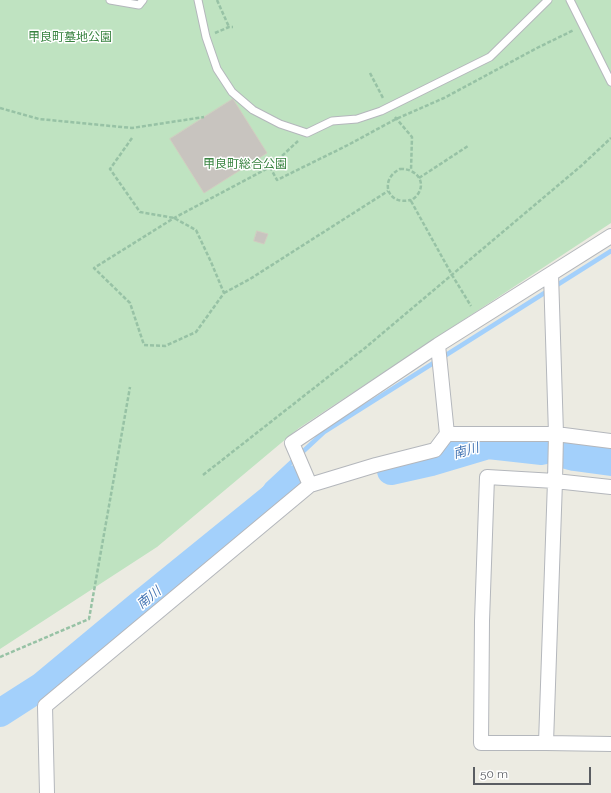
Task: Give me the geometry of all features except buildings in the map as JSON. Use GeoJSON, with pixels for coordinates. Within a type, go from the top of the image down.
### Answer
{"type":"FeatureCollection","features":[{"type":"Feature","properties":{"kind":"street"},"geometry":{"type":"LineString","coordinates":[[310,485],[292,443],[438,344],[611,236]]}},
{"type":"Feature","properties":{"kind":"street"},"geometry":{"type":"LineString","coordinates":[[546,743],[556,434],[551,274]]}},
{"type":"Feature","properties":{"kind":"street"},"geometry":{"type":"LineString","coordinates":[[46,793],[45,706],[310,485],[376,465],[435,450],[447,434],[438,344]]}},
{"type":"Feature","properties":{"kind":"street"},"geometry":{"type":"LineString","coordinates":[[447,434],[556,434],[611,441]]}},
{"type":"Feature","properties":{"kind":"street"},"geometry":{"type":"LineString","coordinates":[[611,487],[555,481],[487,477],[482,621],[481,743],[611,744]]}},
{"type":"Feature","properties":{"kind":"lane"},"geometry":{"type":"LineString","coordinates":[[110,0],[139,5],[143,0]]}},
{"type":"Feature","properties":{"kind":"lane"},"geometry":{"type":"LineString","coordinates":[[198,0],[206,37],[217,69],[232,92],[253,110],[280,124],[307,133],[332,121],[357,119],[381,111],[490,57],[548,0]]}},
{"type":"Feature","properties":{"kind":"lane"},"geometry":{"type":"LineString","coordinates":[[570,0],[611,82]]}},
{"type":"Feature","properties":{"kind":"path"},"geometry":{"type":"LineString","coordinates":[[206,37],[231,27],[217,0]]}},
{"type":"Feature","properties":{"kind":"path"},"geometry":{"type":"LineString","coordinates":[[270,167],[277,180],[348,145],[396,118],[444,98],[537,48],[583,26]]}},
{"type":"Feature","properties":{"kind":"path"},"geometry":{"type":"LineString","coordinates":[[370,73],[388,108],[412,137],[412,170]]}},
{"type":"Feature","properties":{"kind":"path"},"geometry":{"type":"LineString","coordinates":[[0,108],[39,119],[132,128],[204,117]]}},
{"type":"Feature","properties":{"kind":"path"},"geometry":{"type":"LineString","coordinates":[[307,133],[270,167],[174,218],[94,268],[130,303],[144,344],[165,346],[196,332],[224,293],[250,279],[388,191]]}},
{"type":"Feature","properties":{"kind":"path"},"geometry":{"type":"LineString","coordinates":[[132,138],[110,168],[140,212],[174,218],[196,230],[224,293]]}},
{"type":"Feature","properties":{"kind":"path"},"geometry":{"type":"LineString","coordinates":[[203,475],[365,348],[581,166],[611,138]]}},
{"type":"Feature","properties":{"kind":"path"},"geometry":{"type":"LineString","coordinates":[[419,178],[468,146]]}},
{"type":"Feature","properties":{"kind":"path"},"geometry":{"type":"LineString","coordinates":[[400,169],[412,170],[419,178],[421,183],[418,194],[411,201],[405,202],[395,199],[388,191],[388,180],[395,171],[400,169]]}},
{"type":"Feature","properties":{"kind":"path"},"geometry":{"type":"LineString","coordinates":[[411,201],[452,275],[479,319]]}},
{"type":"Feature","properties":{"kind":"path"},"geometry":{"type":"LineString","coordinates":[[0,657],[88,619],[130,387]]}},
{"type":"Feature","properties":{"kind":"green space","name":"甲良町総合公園"},"geometry":{"type":"Polygon","coordinates":[[[0,0],[611,0],[611,223],[299,428],[157,547],[0,649],[0,0]]]}},
{"type":"Feature","properties":{"kind":"waterway"},"geometry":{"type":"LineString","coordinates":[[238,526],[267,485],[324,432],[611,251]]}},
{"type":"Feature","properties":{"kind":"waterway","name":"南川"},"geometry":{"type":"LineString","coordinates":[[391,471],[431,462],[488,445],[542,451]]}},
{"type":"Feature","properties":{"kind":"waterway","name":"南川"},"geometry":{"type":"LineString","coordinates":[[559,453],[574,457],[611,462]]}},
{"type":"Feature","properties":{"kind":"waterway","name":"南川"},"geometry":{"type":"LineString","coordinates":[[0,713],[42,686],[295,479]]}},
{"type":"Feature","properties":{"kind":"park label","name":"甲良町墓地公園"},"geometry":{"type":"Point","coordinates":[70,37]}}]}
